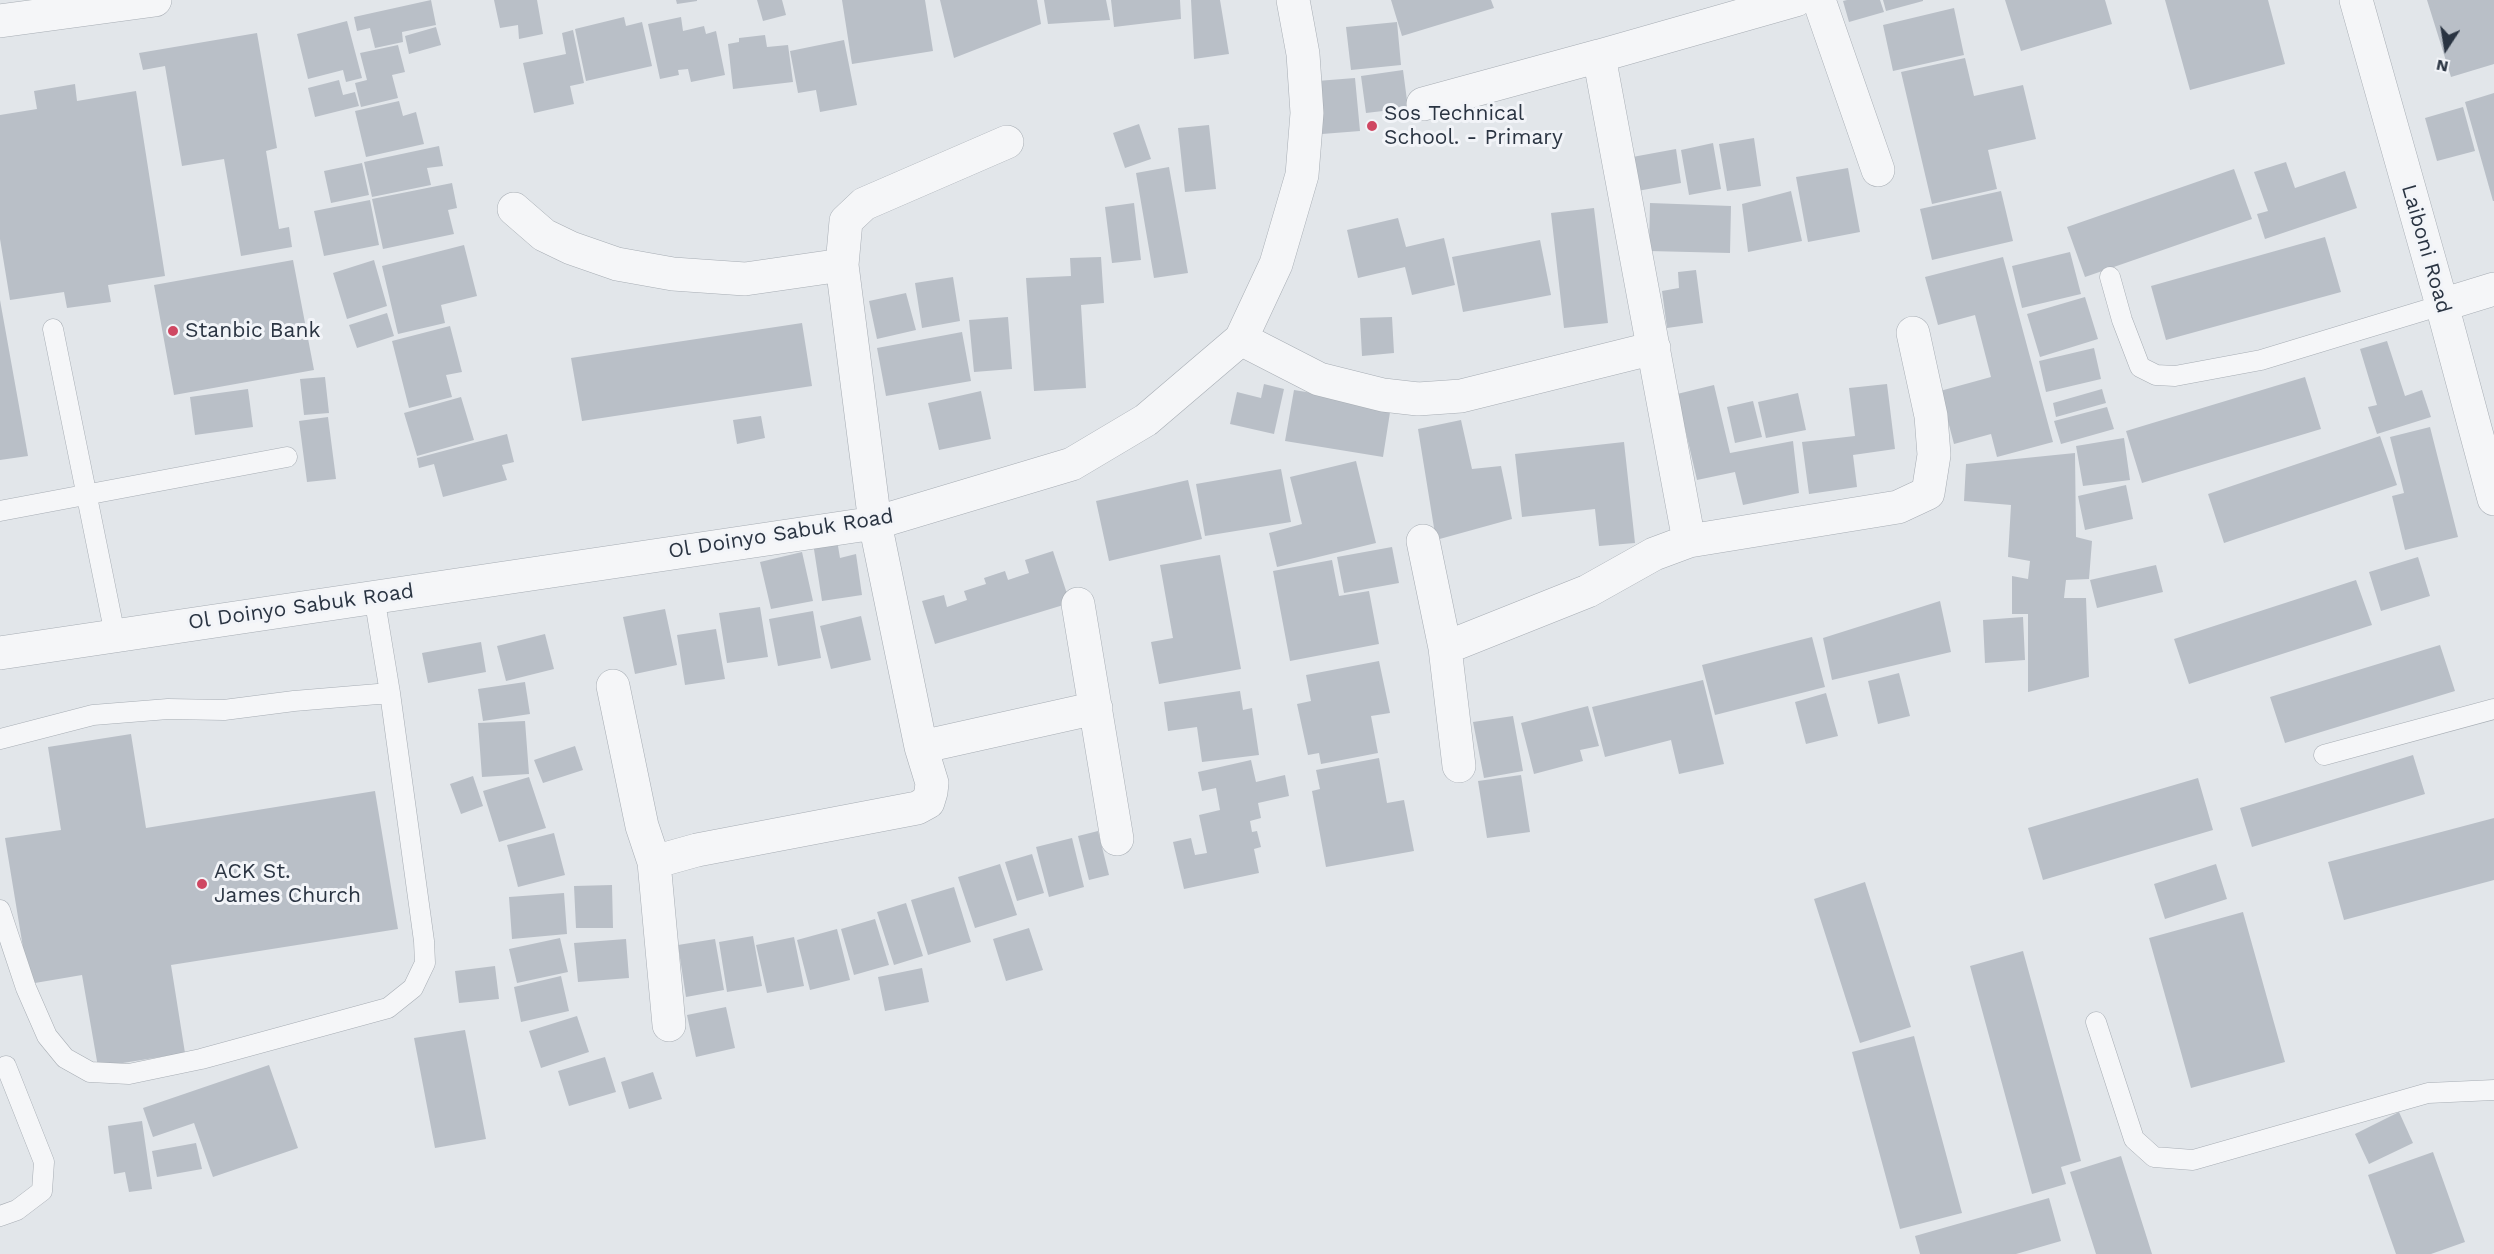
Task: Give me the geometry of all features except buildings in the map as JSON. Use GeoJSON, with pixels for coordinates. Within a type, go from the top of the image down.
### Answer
{"type":"FeatureCollection","features":[{"type":"Feature","properties":{"kind":"street"},"geometry":{"type":"LineString","coordinates":[[0,21],[155,0]]}},
{"type":"Feature","properties":{"kind":"street","name":"Ol Doinyo Sabuk Road"},"geometry":{"type":"LineString","coordinates":[[0,653],[875,523],[1072,464],[1146,420],[1242,339],[1276,264],[1302,175],[1307,113],[1303,54],[1293,0]]}},
{"type":"Feature","properties":{"kind":"street"},"geometry":{"type":"LineString","coordinates":[[1424,104],[1796,0]]}},
{"type":"Feature","properties":{"kind":"street"},"geometry":{"type":"LineString","coordinates":[[1819,0],[1878,170]]}},
{"type":"Feature","properties":{"kind":"street","name":"Laiboni Road"},"geometry":{"type":"LineString","coordinates":[[2356,0],[2494,499]]}},
{"type":"Feature","properties":{"kind":"street"},"geometry":{"type":"LineString","coordinates":[[1599,56],[1689,541]]}},
{"type":"Feature","properties":{"kind":"street"},"geometry":{"type":"LineString","coordinates":[[654,862],[697,850],[917,808],[928,801],[932,783],[921,747],[875,523],[842,265],[846,221],[864,204],[1007,142]]}},
{"type":"Feature","properties":{"kind":"street"},"geometry":{"type":"LineString","coordinates":[[513,209],[544,234],[571,248],[617,264],[673,274],[745,279],[842,265]]}},
{"type":"Feature","properties":{"kind":"street"},"geometry":{"type":"LineString","coordinates":[[2442,305],[2494,289]]}},
{"type":"Feature","properties":{"kind":"street"},"geometry":{"type":"LineString","coordinates":[[1445,648],[1580,595],[1654,554],[1689,541],[1898,507],[1928,493],[1934,455],[1931,416],[1913,333]]}},
{"type":"Feature","properties":{"kind":"street"},"geometry":{"type":"LineString","coordinates":[[1242,339],[1320,379],[1383,395],[1418,399],[1461,396],[1654,348]]}},
{"type":"Feature","properties":{"kind":"street"},"geometry":{"type":"LineString","coordinates":[[1423,541],[1445,648],[1460,766]]}},
{"type":"Feature","properties":{"kind":"street"},"geometry":{"type":"LineString","coordinates":[[1078,604],[1117,839]]}},
{"type":"Feature","properties":{"kind":"street"},"geometry":{"type":"LineString","coordinates":[[613,686],[642,826],[654,862],[669,1025]]}},
{"type":"Feature","properties":{"kind":"street"},"geometry":{"type":"LineString","coordinates":[[921,747],[1096,708]]}},
{"type":"Feature","properties":{"kind":"lane"},"geometry":{"type":"LineString","coordinates":[[2110,277],[2122,320],[2140,367],[2156,375],[2175,375],[2261,360],[2442,305]]}},
{"type":"Feature","properties":{"kind":"lane"},"geometry":{"type":"LineString","coordinates":[[53,329],[115,635]]}},
{"type":"Feature","properties":{"kind":"lane"},"geometry":{"type":"LineString","coordinates":[[0,511],[287,457]]}},
{"type":"Feature","properties":{"kind":"lane"},"geometry":{"type":"LineString","coordinates":[[0,910],[26,988],[47,1036],[65,1058],[90,1072],[129,1074],[170,1065],[388,1008],[413,988],[425,963],[390,693],[374,596]]}},
{"type":"Feature","properties":{"kind":"lane"},"geometry":{"type":"LineString","coordinates":[[0,739],[93,715],[168,710],[224,710],[294,701],[390,693]]}},
{"type":"Feature","properties":{"kind":"lane"},"geometry":{"type":"LineString","coordinates":[[2324,755],[2494,709]]}},
{"type":"Feature","properties":{"kind":"lane"},"geometry":{"type":"LineString","coordinates":[[2096,1022],[2134,1139],[2154,1157],[2193,1160],[2428,1093],[2494,1090]]}},
{"type":"Feature","properties":{"kind":"lane"},"geometry":{"type":"LineString","coordinates":[[0,1216],[17,1210],[42,1191],[44,1162],[6,1066]]}},
{"type":"Feature","properties":{"kind":"place","name":"Sos Technical School. - Primary"},"geometry":{"type":"Point","coordinates":[1372,126]}},
{"type":"Feature","properties":{"kind":"place","name":"Stanbic Bank"},"geometry":{"type":"Point","coordinates":[173,331]}},
{"type":"Feature","properties":{"kind":"place","name":"ACK St. James Church"},"geometry":{"type":"Point","coordinates":[202,884]}}]}
